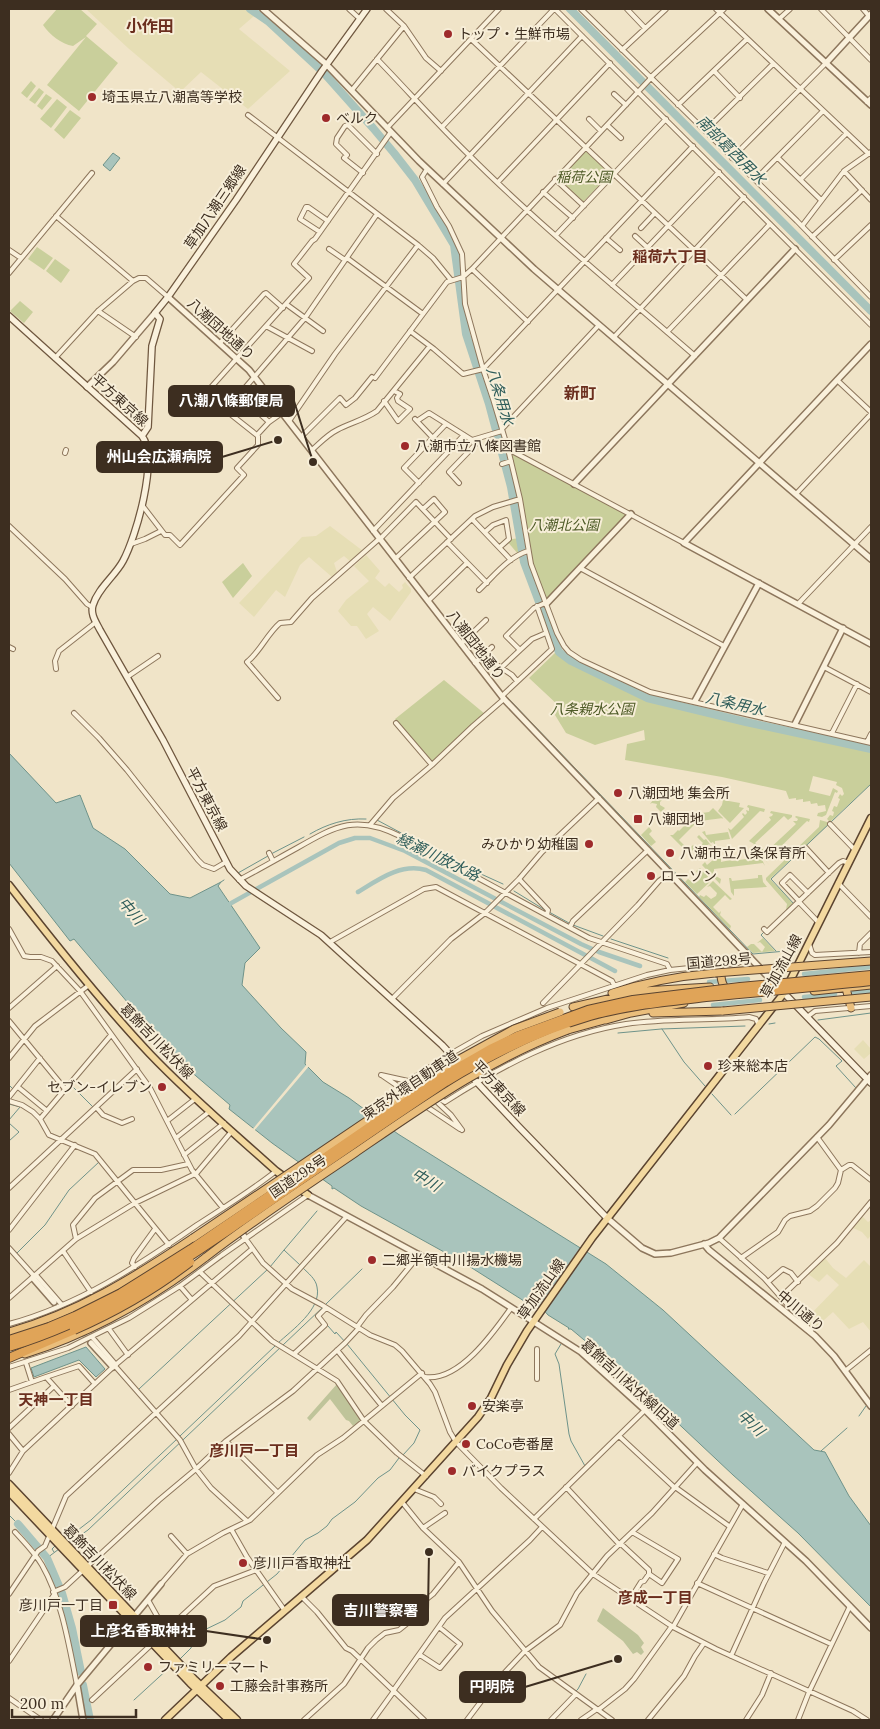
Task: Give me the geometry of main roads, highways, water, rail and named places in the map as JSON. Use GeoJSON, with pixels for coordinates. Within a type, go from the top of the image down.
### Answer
{"type":"FeatureCollection","features":[{"type":"Feature","properties":{"kind":"highway","name":"国道298号"},"geometry":{"type":"LineString","coordinates":[[9,1332],[38,1323],[88,1302],[144,1271],[454,1062],[514,1030],[572,1007],[645,983],[715,973],[871,960]]}},
{"type":"Feature","properties":{"kind":"highway"},"geometry":{"type":"LineString","coordinates":[[717,965],[724,986]]}},
{"type":"Feature","properties":{"kind":"highway","name":"国道298号"},"geometry":{"type":"LineString","coordinates":[[572,1007],[643,991],[682,990],[871,973]]}},
{"type":"Feature","properties":{"kind":"highway","name":"東京外環自動車道"},"geometry":{"type":"LineString","coordinates":[[9,1340],[49,1327],[121,1293],[191,1249],[445,1075],[484,1052],[517,1036],[588,1010],[633,1000],[871,973]]}},
{"type":"Feature","properties":{"kind":"highway","name":"東京外環自動車道"},"geometry":{"type":"LineString","coordinates":[[9,1347],[52,1332],[102,1310],[166,1273],[446,1082],[489,1057],[539,1034],[590,1016],[656,1003],[871,981]]}},
{"type":"Feature","properties":{"kind":"highway","name":"国道298号"},"geometry":{"type":"LineString","coordinates":[[9,1358],[49,1346],[103,1324],[163,1289],[256,1221],[448,1090],[505,1057],[568,1030],[683,1003],[871,985]]}},
{"type":"Feature","properties":{"kind":"highway"},"geometry":{"type":"LineString","coordinates":[[846,988],[851,1008]]}},
{"type":"Feature","properties":{"kind":"highway","name":"国道298号"},"geometry":{"type":"LineString","coordinates":[[606,1020],[660,1012],[723,1011],[871,998]]}},
{"type":"Feature","properties":{"kind":"highway"},"geometry":{"type":"LineString","coordinates":[[9,1358],[109,1314],[155,1287],[242,1220]]}},
{"type":"Feature","properties":{"kind":"main road","name":"草加八潮三郷線"},"geometry":{"type":"LineString","coordinates":[[142,436],[148,428],[152,346],[160,318],[155,313],[236,200],[326,64],[367,9]]}},
{"type":"Feature","properties":{"kind":"main road","name":"平方東京線"},"geometry":{"type":"LineString","coordinates":[[9,316],[142,436],[146,444],[148,452],[146,488],[130,544],[122,562],[92,607],[96,622],[163,740],[226,862],[239,880],[246,886],[313,928],[330,942],[451,1054],[607,1218]]}},
{"type":"Feature","properties":{"kind":"main road","name":"草加流山線"},"geometry":{"type":"LineString","coordinates":[[166,1720],[301,1596],[367,1540],[485,1408],[507,1364],[534,1321],[592,1238],[784,993],[855,850],[869,828],[871,818]]}},
{"type":"Feature","properties":{"kind":"main road","name":"葛飾吉川松伏線"},"geometry":{"type":"LineString","coordinates":[[9,885],[89,985],[150,1054],[195,1099],[276,1171],[308,1195]]}},
{"type":"Feature","properties":{"kind":"main road"},"geometry":{"type":"LineString","coordinates":[[784,993],[870,1079]]}},
{"type":"Feature","properties":{"kind":"main road","name":"葛飾吉川松伏線"},"geometry":{"type":"LineString","coordinates":[[9,1484],[51,1532],[228,1720]]}},
{"type":"Feature","properties":{"kind":"main road","name":"葛飾吉川松伏線"},"geometry":{"type":"LineString","coordinates":[[9,1492],[51,1532]]}},
{"type":"Feature","properties":{"kind":"main road","name":"葛飾吉川松伏線"},"geometry":{"type":"LineString","coordinates":[[199,1688],[237,1720]]}},
{"type":"Feature","properties":{"kind":"water"},"geometry":{"type":"Polygon","coordinates":[[[113,153],[120,158],[110,171],[103,165],[113,153]]]}},
{"type":"Feature","properties":{"kind":"water","name":"中川"},"geometry":{"type":"Polygon","coordinates":[[[9,753],[56,803],[80,795],[93,828],[125,849],[170,894],[190,898],[221,882],[218,886],[260,948],[245,963],[242,985],[281,1028],[306,1052],[305,1064],[323,1082],[349,1098],[398,1134],[606,1264],[663,1310],[814,1450],[825,1452],[849,1496],[871,1526],[871,1607],[798,1533],[633,1381],[571,1329],[568,1329],[548,1315],[541,1308],[524,1301],[464,1263],[361,1206],[334,1188],[332,1189],[332,1186],[229,1109],[230,1105],[189,1070],[150,1029],[74,939],[70,941],[9,863],[9,753]]]}},
{"type":"Feature","properties":{"kind":"water"},"geometry":{"type":"Polygon","coordinates":[[[86,1347],[105,1369],[96,1377],[79,1360],[34,1377],[31,1368],[86,1347]]]}},
{"type":"Feature","properties":{"kind":"waterway","name":"八条用水"},"geometry":{"type":"LineString","coordinates":[[250,9],[269,22],[324,73],[373,128],[415,180],[454,245],[466,334],[489,404],[511,487],[524,562],[559,652],[571,661],[647,698],[871,749]]}},
{"type":"Feature","properties":{"kind":"waterway","name":"南部葛西用水"},"geometry":{"type":"LineString","coordinates":[[570,9],[871,311]]}},
{"type":"Feature","properties":{"kind":"waterway"},"geometry":{"type":"LineString","coordinates":[[507,697],[753,954],[797,950]]}},
{"type":"Feature","properties":{"kind":"waterway"},"geometry":{"type":"LineString","coordinates":[[778,919],[794,904],[771,879],[871,784]]}},
{"type":"Feature","properties":{"kind":"waterway"},"geometry":{"type":"LineString","coordinates":[[310,834],[337,822],[366,819]]}},
{"type":"Feature","properties":{"kind":"waterway"},"geometry":{"type":"LineString","coordinates":[[377,820],[459,864],[503,884]]}},
{"type":"Feature","properties":{"kind":"waterway"},"geometry":{"type":"LineString","coordinates":[[271,854],[304,837]]}},
{"type":"Feature","properties":{"kind":"waterway","name":"綾瀬川放水路"},"geometry":{"type":"LineString","coordinates":[[226,906],[339,843],[355,838],[370,838],[405,851],[581,944],[640,966]]}},
{"type":"Feature","properties":{"kind":"waterway"},"geometry":{"type":"LineString","coordinates":[[238,873],[268,856]]}},
{"type":"Feature","properties":{"kind":"waterway","name":"綾瀬川放水路"},"geometry":{"type":"LineString","coordinates":[[358,892],[382,877],[399,870],[417,868],[426,870],[615,971]]}},
{"type":"Feature","properties":{"kind":"waterway"},"geometry":{"type":"LineString","coordinates":[[514,891],[545,910]]}},
{"type":"Feature","properties":{"kind":"waterway"},"geometry":{"type":"LineString","coordinates":[[549,912],[569,923]]}},
{"type":"Feature","properties":{"kind":"waterway"},"geometry":{"type":"LineString","coordinates":[[573,925],[603,936]]}},
{"type":"Feature","properties":{"kind":"waterway"},"geometry":{"type":"LineString","coordinates":[[764,932],[761,935],[776,951]]}},
{"type":"Feature","properties":{"kind":"waterway"},"geometry":{"type":"LineString","coordinates":[[611,939],[668,958]]}},
{"type":"Feature","properties":{"kind":"waterway","name":"綾瀬川放水路"},"geometry":{"type":"LineString","coordinates":[[804,974],[871,967]]}},
{"type":"Feature","properties":{"kind":"waterway","name":"綾瀬川放水路"},"geometry":{"type":"LineString","coordinates":[[709,982],[748,979]]}},
{"type":"Feature","properties":{"kind":"waterway","name":"綾瀬川放水路"},"geometry":{"type":"LineString","coordinates":[[852,993],[871,991]]}},
{"type":"Feature","properties":{"kind":"waterway","name":"綾瀬川放水路"},"geometry":{"type":"LineString","coordinates":[[804,997],[835,994]]}},
{"type":"Feature","properties":{"kind":"waterway","name":"綾瀬川放水路"},"geometry":{"type":"LineString","coordinates":[[713,1005],[760,1000]]}},
{"type":"Feature","properties":{"kind":"waterway"},"geometry":{"type":"LineString","coordinates":[[818,1020],[871,1013]]}},
{"type":"Feature","properties":{"kind":"waterway"},"geometry":{"type":"LineString","coordinates":[[769,1024],[775,1023]]}},
{"type":"Feature","properties":{"kind":"waterway"},"geometry":{"type":"LineString","coordinates":[[618,1033],[661,1029],[745,1026]]}},
{"type":"Feature","properties":{"kind":"waterway"},"geometry":{"type":"LineString","coordinates":[[662,1029],[684,1062],[705,1086]]}},
{"type":"Feature","properties":{"kind":"waterway"},"geometry":{"type":"LineString","coordinates":[[735,1114],[815,1037],[842,1061],[836,1066],[856,1088]]}},
{"type":"Feature","properties":{"kind":"waterway"},"geometry":{"type":"LineString","coordinates":[[9,1085],[13,1089]]}},
{"type":"Feature","properties":{"kind":"waterway"},"geometry":{"type":"LineString","coordinates":[[71,1085],[93,1107]]}},
{"type":"Feature","properties":{"kind":"waterway"},"geometry":{"type":"LineString","coordinates":[[712,1094],[731,1115]]}},
{"type":"Feature","properties":{"kind":"waterway"},"geometry":{"type":"LineString","coordinates":[[9,1104],[20,1107],[9,1120]]}},
{"type":"Feature","properties":{"kind":"waterway"},"geometry":{"type":"LineString","coordinates":[[9,1123],[19,1132],[9,1141]]}},
{"type":"Feature","properties":{"kind":"waterway"},"geometry":{"type":"LineString","coordinates":[[17,1253],[45,1225],[69,1190],[99,1162]]}},
{"type":"Feature","properties":{"kind":"waterway"},"geometry":{"type":"LineString","coordinates":[[300,1265],[284,1250],[317,1211]]}},
{"type":"Feature","properties":{"kind":"waterway"},"geometry":{"type":"LineString","coordinates":[[270,1267],[284,1250]]}},
{"type":"Feature","properties":{"kind":"waterway"},"geometry":{"type":"LineString","coordinates":[[278,1343],[305,1318],[315,1303],[317,1295],[315,1281],[303,1268]]}},
{"type":"Feature","properties":{"kind":"waterway"},"geometry":{"type":"LineString","coordinates":[[139,1389],[268,1269]]}},
{"type":"Feature","properties":{"kind":"waterway"},"geometry":{"type":"LineString","coordinates":[[325,1305],[362,1269]]}},
{"type":"Feature","properties":{"kind":"waterway"},"geometry":{"type":"LineString","coordinates":[[69,1543],[88,1530],[322,1308]]}},
{"type":"Feature","properties":{"kind":"waterway"},"geometry":{"type":"LineString","coordinates":[[321,1318],[347,1344],[405,1415],[420,1430],[414,1443],[403,1455]]}},
{"type":"Feature","properties":{"kind":"waterway"},"geometry":{"type":"LineString","coordinates":[[561,1344],[555,1354],[559,1364],[569,1434],[585,1466]]}},
{"type":"Feature","properties":{"kind":"waterway"},"geometry":{"type":"LineString","coordinates":[[180,1436],[275,1346]]}},
{"type":"Feature","properties":{"kind":"waterway"},"geometry":{"type":"LineString","coordinates":[[859,1416],[866,1406]]}},
{"type":"Feature","properties":{"kind":"waterway"},"geometry":{"type":"LineString","coordinates":[[821,1451],[847,1428]]}},
{"type":"Feature","properties":{"kind":"waterway"},"geometry":{"type":"LineString","coordinates":[[65,1540],[91,1520],[177,1439]]}},
{"type":"Feature","properties":{"kind":"waterway"},"geometry":{"type":"LineString","coordinates":[[179,1660],[191,1648],[194,1639],[200,1632],[225,1620],[241,1607],[243,1601],[277,1574],[305,1540],[318,1533],[332,1519],[355,1502],[378,1478],[390,1470],[399,1458]]}},
{"type":"Feature","properties":{"kind":"waterway"},"geometry":{"type":"LineString","coordinates":[[9,1515],[18,1524]]}},
{"type":"Feature","properties":{"kind":"waterway"},"geometry":{"type":"LineString","coordinates":[[18,1524],[47,1558],[59,1586]]}},
{"type":"Feature","properties":{"kind":"waterway"},"geometry":{"type":"LineString","coordinates":[[54,1552],[52,1549],[55,1546]]}},
{"type":"Feature","properties":{"kind":"waterway"},"geometry":{"type":"LineString","coordinates":[[47,1558],[59,1549]]}},
{"type":"Feature","properties":{"kind":"waterway"},"geometry":{"type":"LineString","coordinates":[[62,1593],[72,1628],[81,1672]]}},
{"type":"Feature","properties":{"kind":"waterway"},"geometry":{"type":"LineString","coordinates":[[134,1700],[170,1667]]}},
{"type":"Feature","properties":{"kind":"waterway"},"geometry":{"type":"LineString","coordinates":[[554,1714],[578,1689],[586,1674]]}},
{"type":"Feature","properties":{"kind":"waterway"},"geometry":{"type":"LineString","coordinates":[[83,1685],[90,1720]]}},
{"type":"Feature","properties":{"kind":"tunnel"},"geometry":{"type":"LineString","coordinates":[[79,1330],[91,1343]]}},
{"type":"Feature","properties":{"kind":"place","name":"トップ・生鮮市場"},"geometry":{"type":"Point","coordinates":[448,34]}},
{"type":"Feature","properties":{"kind":"place","name":"埼玉県立八潮高等学校"},"geometry":{"type":"Point","coordinates":[92,97]}},
{"type":"Feature","properties":{"kind":"place","name":"ベルク"},"geometry":{"type":"Point","coordinates":[326,118]}},
{"type":"Feature","properties":{"kind":"place","name":"州山会広瀬病院"},"geometry":{"type":"Point","coordinates":[278,440]}},
{"type":"Feature","properties":{"kind":"place","name":"八潮市立八條図書館"},"geometry":{"type":"Point","coordinates":[405,446]}},
{"type":"Feature","properties":{"kind":"place","name":"八潮八條郵便局"},"geometry":{"type":"Point","coordinates":[313,462]}},
{"type":"Feature","properties":{"kind":"place","name":"八潮団地 集会所"},"geometry":{"type":"Point","coordinates":[618,793]}},
{"type":"Feature","properties":{"kind":"place","name":"八潮団地"},"geometry":{"type":"Point","coordinates":[638,819]}},
{"type":"Feature","properties":{"kind":"place","name":"みひかり幼稚園"},"geometry":{"type":"Point","coordinates":[589,844]}},
{"type":"Feature","properties":{"kind":"place","name":"八潮市立八条保育所"},"geometry":{"type":"Point","coordinates":[670,853]}},
{"type":"Feature","properties":{"kind":"place","name":"ローソン"},"geometry":{"type":"Point","coordinates":[651,876]}},
{"type":"Feature","properties":{"kind":"place","name":"珍来総本店"},"geometry":{"type":"Point","coordinates":[708,1066]}},
{"type":"Feature","properties":{"kind":"place","name":"セブン-イレブン"},"geometry":{"type":"Point","coordinates":[162,1087]}},
{"type":"Feature","properties":{"kind":"place","name":"二郷半領中川揚水機場"},"geometry":{"type":"Point","coordinates":[372,1260]}},
{"type":"Feature","properties":{"kind":"place","name":"安楽亭"},"geometry":{"type":"Point","coordinates":[472,1406]}},
{"type":"Feature","properties":{"kind":"place","name":"CoCo壱番屋"},"geometry":{"type":"Point","coordinates":[466,1444]}},
{"type":"Feature","properties":{"kind":"place","name":"バイクプラス"},"geometry":{"type":"Point","coordinates":[452,1471]}},
{"type":"Feature","properties":{"kind":"place","name":"吉川警察署"},"geometry":{"type":"Point","coordinates":[429,1552]}},
{"type":"Feature","properties":{"kind":"place","name":"彦川戸香取神社"},"geometry":{"type":"Point","coordinates":[243,1563]}},
{"type":"Feature","properties":{"kind":"place","name":"彦川戸一丁目"},"geometry":{"type":"Point","coordinates":[113,1605]}},
{"type":"Feature","properties":{"kind":"place","name":"上彦名香取神社"},"geometry":{"type":"Point","coordinates":[267,1640]}},
{"type":"Feature","properties":{"kind":"place","name":"円明院"},"geometry":{"type":"Point","coordinates":[618,1659]}},
{"type":"Feature","properties":{"kind":"place","name":"ファミリーマート"},"geometry":{"type":"Point","coordinates":[148,1667]}},
{"type":"Feature","properties":{"kind":"place","name":"工藤会計事務所"},"geometry":{"type":"Point","coordinates":[220,1686]}},
{"type":"Feature","properties":{"kind":"district","name":"小作田"},"geometry":{"type":"Point","coordinates":[150,26]}},
{"type":"Feature","properties":{"kind":"district","name":"稲荷六丁目"},"geometry":{"type":"Point","coordinates":[670,257]}},
{"type":"Feature","properties":{"kind":"district","name":"新町"},"geometry":{"type":"Point","coordinates":[580,393]}},
{"type":"Feature","properties":{"kind":"district","name":"天神一丁目"},"geometry":{"type":"Point","coordinates":[56,1400]}},
{"type":"Feature","properties":{"kind":"district","name":"彦川戸一丁目"},"geometry":{"type":"Point","coordinates":[254,1451]}},
{"type":"Feature","properties":{"kind":"district","name":"彦成一丁目"},"geometry":{"type":"Point","coordinates":[655,1598]}},
{"type":"Feature","properties":{"kind":"park label","name":"稲荷公園"},"geometry":{"type":"Point","coordinates":[584,177]}},
{"type":"Feature","properties":{"kind":"park label","name":"八潮北公園"},"geometry":{"type":"Point","coordinates":[564,525]}},
{"type":"Feature","properties":{"kind":"park label","name":"八条親水公園"},"geometry":{"type":"Point","coordinates":[592,709]}}]}
